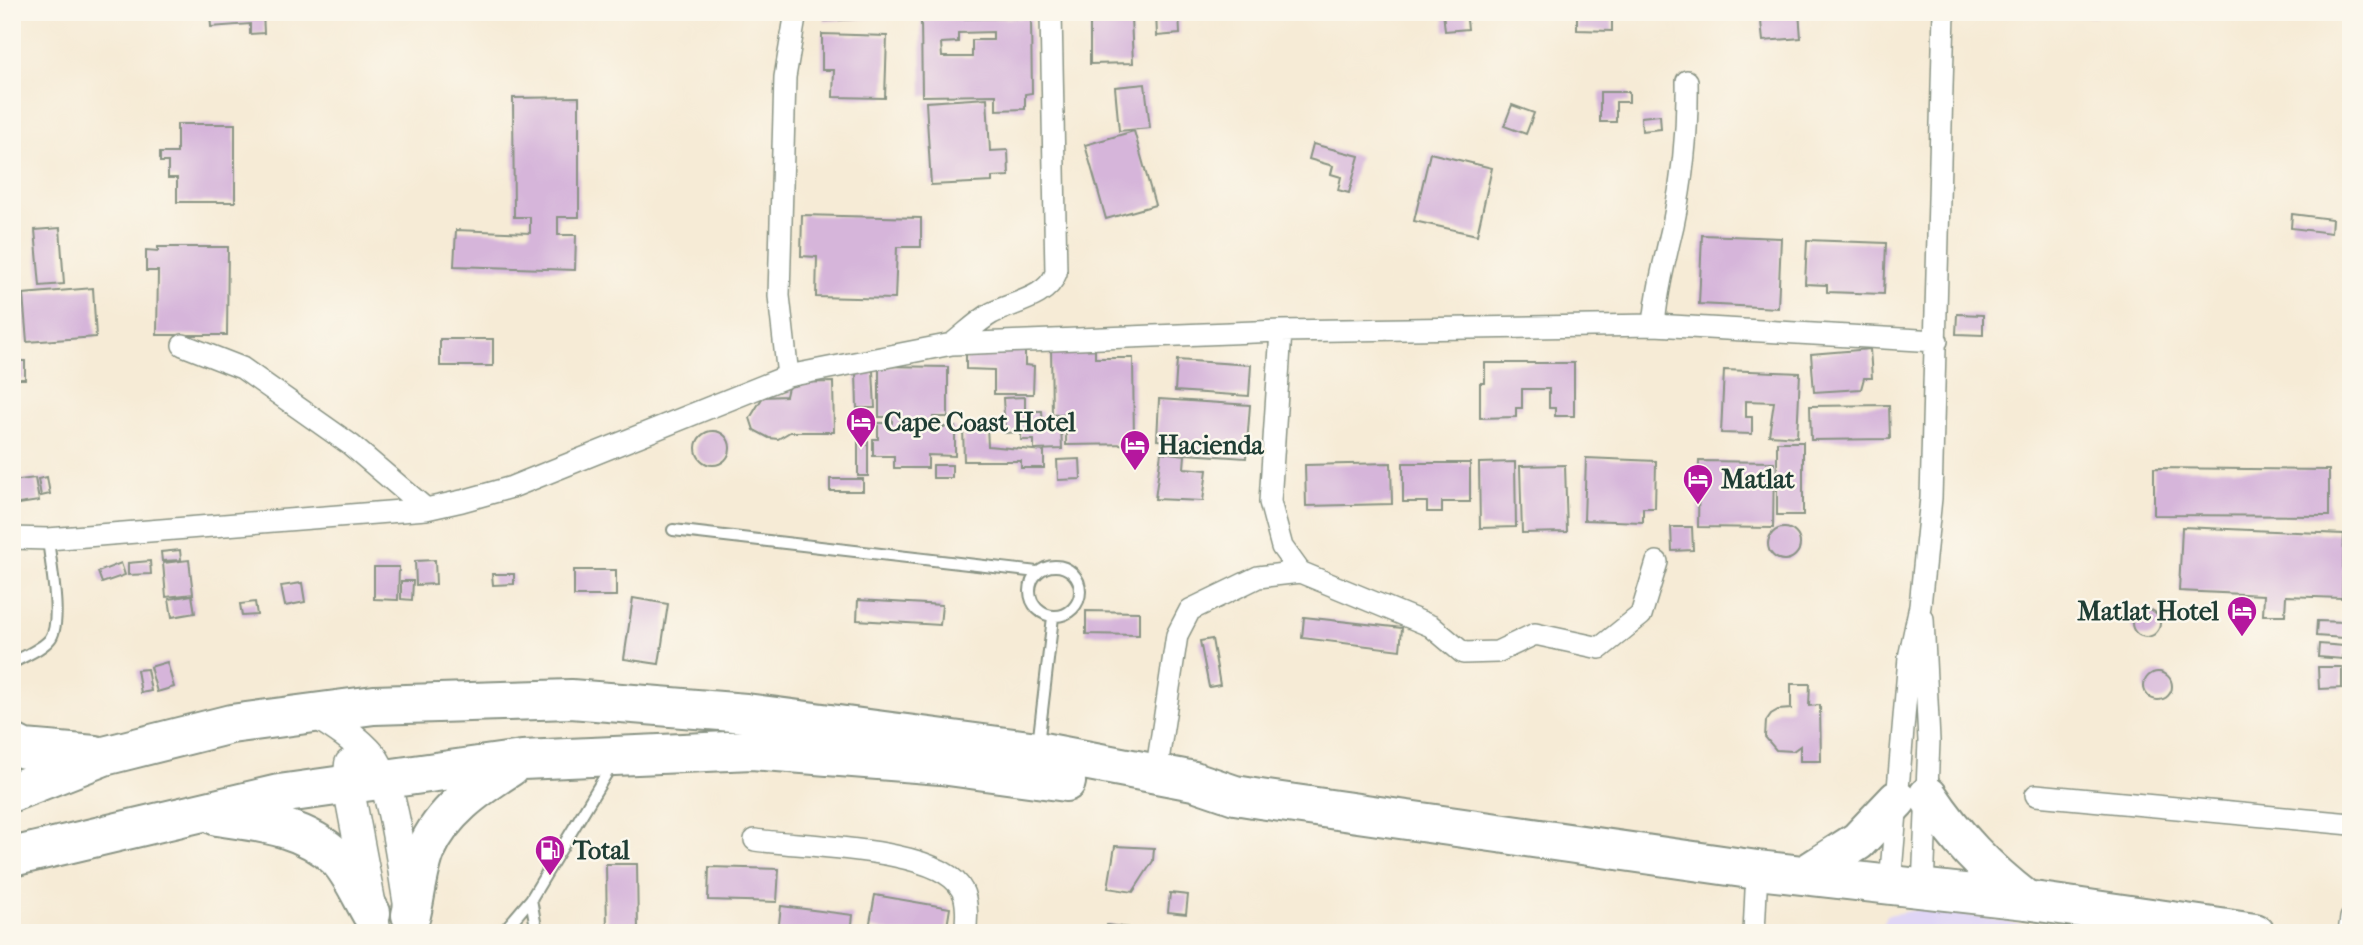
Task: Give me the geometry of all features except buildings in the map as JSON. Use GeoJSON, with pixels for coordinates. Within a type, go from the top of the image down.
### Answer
{"type":"FeatureCollection","features":[{"type":"Feature","properties":{"kind":"highway"},"geometry":{"type":"LineString","coordinates":[[12,792],[104,756],[231,724],[374,705],[571,699],[746,713],[1037,751],[1194,780],[1235,794],[1757,870],[2026,900],[2255,933]]}},
{"type":"Feature","properties":{"kind":"highway"},"geometry":{"type":"LineString","coordinates":[[12,743],[24,749],[104,756]]}},
{"type":"Feature","properties":{"kind":"highway"},"geometry":{"type":"LineString","coordinates":[[12,858],[279,794],[522,760],[752,750],[941,765],[1191,800],[1235,794]]}},
{"type":"Feature","properties":{"kind":"highway"},"geometry":{"type":"LineString","coordinates":[[413,924],[426,850],[453,810],[472,791],[522,760]]}},
{"type":"Feature","properties":{"kind":"highway"},"geometry":{"type":"LineString","coordinates":[[1805,875],[1858,841],[1913,798],[2026,900]]}},
{"type":"Feature","properties":{"kind":"highway"},"geometry":{"type":"LineString","coordinates":[[201,814],[265,823],[302,833],[338,859],[373,923]]}},
{"type":"Feature","properties":{"kind":"street"},"geometry":{"type":"LineString","coordinates":[[788,376],[779,296],[785,77],[796,12]]}},
{"type":"Feature","properties":{"kind":"street"},"geometry":{"type":"LineString","coordinates":[[953,344],[990,314],[1044,291],[1052,284],[1056,274],[1051,12]]}},
{"type":"Feature","properties":{"kind":"street"},"geometry":{"type":"LineString","coordinates":[[1907,886],[1913,798],[1909,658],[1920,606],[1931,499],[1944,12]]}},
{"type":"Feature","properties":{"kind":"street"},"geometry":{"type":"LineString","coordinates":[[1654,326],[1657,290],[1673,224],[1688,131],[1687,81]]}},
{"type":"Feature","properties":{"kind":"street"},"geometry":{"type":"LineString","coordinates":[[12,538],[48,539],[426,509],[512,486],[788,376],[953,344],[1281,331],[1654,326],[1937,341]]}},
{"type":"Feature","properties":{"kind":"street"},"geometry":{"type":"LineString","coordinates":[[1281,331],[1270,502],[1282,547],[1300,572]]}},
{"type":"Feature","properties":{"kind":"street"},"geometry":{"type":"LineString","coordinates":[[183,345],[242,368],[351,445],[426,509]]}},
{"type":"Feature","properties":{"kind":"street"},"geometry":{"type":"LineString","coordinates":[[1156,774],[1177,635],[1190,610],[1258,577],[1300,572],[1431,626],[1463,653],[1497,652],[1535,634],[1600,648],[1642,615],[1657,562]]}},
{"type":"Feature","properties":{"kind":"street"},"geometry":{"type":"LineString","coordinates":[[1907,886],[1926,632],[1920,606]]}},
{"type":"Feature","properties":{"kind":"street"},"geometry":{"type":"LineString","coordinates":[[373,923],[348,785],[355,743],[374,705]]}},
{"type":"Feature","properties":{"kind":"street"},"geometry":{"type":"LineString","coordinates":[[316,713],[372,757],[385,781],[413,924]]}},
{"type":"Feature","properties":{"kind":"street"},"geometry":{"type":"LineString","coordinates":[[2036,795],[2351,824]]}},
{"type":"Feature","properties":{"kind":"street"},"geometry":{"type":"LineString","coordinates":[[755,840],[846,847],[896,856],[942,870],[962,890],[967,919],[965,933]]}},
{"type":"Feature","properties":{"kind":"street"},"geometry":{"type":"LineString","coordinates":[[1754,933],[1757,870]]}},
{"type":"Feature","properties":{"kind":"street"},"geometry":{"type":"LineString","coordinates":[[2349,933],[2351,918]]}},
{"type":"Feature","properties":{"kind":"lane"},"geometry":{"type":"LineString","coordinates":[[673,530],[1037,572],[1046,567],[1066,568],[1079,582],[1078,602],[1072,610],[1053,617],[1035,608],[1029,589],[1037,572]]}},
{"type":"Feature","properties":{"kind":"lane"},"geometry":{"type":"LineString","coordinates":[[12,663],[49,641],[54,631],[56,617],[48,539]]}},
{"type":"Feature","properties":{"kind":"lane"},"geometry":{"type":"LineString","coordinates":[[1037,751],[1053,617]]}},
{"type":"Feature","properties":{"kind":"lane"},"geometry":{"type":"LineString","coordinates":[[502,933],[531,899],[617,756]]}},
{"type":"Feature","properties":{"kind":"lane"},"geometry":{"type":"LineString","coordinates":[[531,899],[537,933]]}},
{"type":"Feature","properties":{"kind":"shaded area"},"geometry":{"type":"Polygon","coordinates":[[[1928,908],[2070,933],[1880,933],[1887,915],[1928,908]]]}},
{"type":"Feature","properties":{"kind":"place","name":"Cape Coast Hotel"},"geometry":{"type":"Point","coordinates":[861,449]}},
{"type":"Feature","properties":{"kind":"place","name":"Hacienda"},"geometry":{"type":"Point","coordinates":[1135,472]}},
{"type":"Feature","properties":{"kind":"place","name":"Matlat"},"geometry":{"type":"Point","coordinates":[1698,506]}},
{"type":"Feature","properties":{"kind":"place","name":"Matlat Hotel"},"geometry":{"type":"Point","coordinates":[2242,638]}},
{"type":"Feature","properties":{"kind":"place","name":"Total"},"geometry":{"type":"Point","coordinates":[550,877]}}]}
